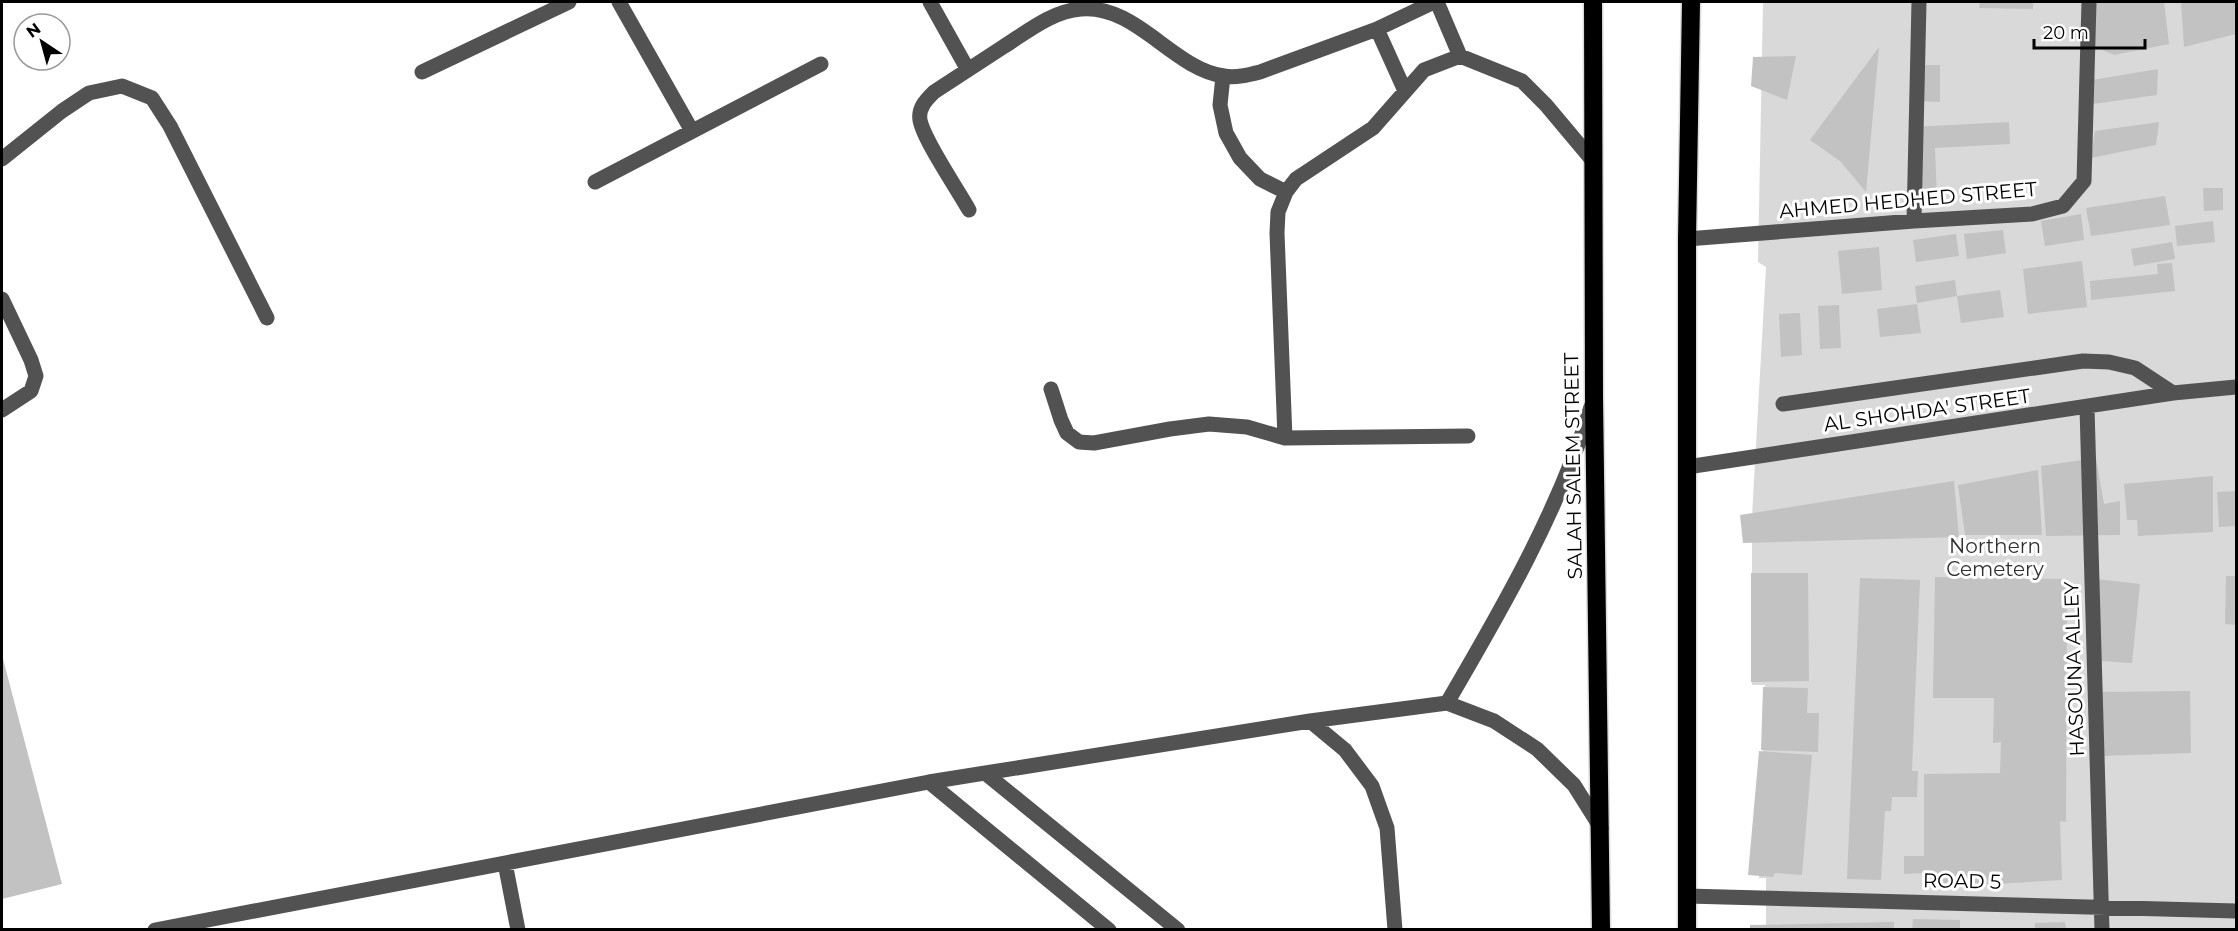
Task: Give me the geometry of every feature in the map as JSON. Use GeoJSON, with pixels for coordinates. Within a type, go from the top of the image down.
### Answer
{"type":"FeatureCollection","features":[{"type":"Feature","properties":{"kind":"highway","name":"SALAH SALEM STREET"},"geometry":{"type":"LineString","coordinates":[[1593,2],[1594,397],[1601,930]]}},
{"type":"Feature","properties":{"kind":"highway"},"geometry":{"type":"LineString","coordinates":[[1687,930],[1687,240],[1691,2]]}},
{"type":"Feature","properties":{"kind":"street"},"geometry":{"type":"LineString","coordinates":[[422,72],[569,2]]}},
{"type":"Feature","properties":{"kind":"street"},"geometry":{"type":"LineString","coordinates":[[619,2],[692,131]]}},
{"type":"Feature","properties":{"kind":"street"},"geometry":{"type":"LineString","coordinates":[[930,2],[968,70]]}},
{"type":"Feature","properties":{"kind":"street"},"geometry":{"type":"LineString","coordinates":[[969,210],[925,134],[920,118],[923,103],[934,92],[1056,15],[1081,8],[1107,11],[1131,23],[1206,71],[1223,76],[1241,77],[1377,29],[1436,2],[1460,56]]}},
{"type":"Feature","properties":{"kind":"street"},"geometry":{"type":"LineString","coordinates":[[1914,220],[1918,2]]}},
{"type":"Feature","properties":{"kind":"street","name":"AHMED HEDHED STREET"},"geometry":{"type":"LineString","coordinates":[[1687,240],[1914,220],[2032,214],[2063,206],[2084,181],[2089,2]]}},
{"type":"Feature","properties":{"kind":"street"},"geometry":{"type":"LineString","coordinates":[[1377,29],[1405,91]]}},
{"type":"Feature","properties":{"kind":"street"},"geometry":{"type":"LineString","coordinates":[[1285,438],[1277,232],[1278,212],[1286,192],[1296,179],[1373,128],[1424,70],[1460,56],[1522,81],[1546,105],[1593,161]]}},
{"type":"Feature","properties":{"kind":"street"},"geometry":{"type":"LineString","coordinates":[[595,182],[821,64]]}},
{"type":"Feature","properties":{"kind":"street"},"geometry":{"type":"LineString","coordinates":[[1223,76],[1220,105],[1226,133],[1235,150],[1260,179],[1286,192]]}},
{"type":"Feature","properties":{"kind":"street"},"geometry":{"type":"LineString","coordinates":[[2,159],[62,111],[89,93],[122,86],[152,98],[170,126],[267,318]]}},
{"type":"Feature","properties":{"kind":"street"},"geometry":{"type":"LineString","coordinates":[[2,299],[31,360],[36,376],[31,391],[2,410]]}},
{"type":"Feature","properties":{"kind":"street","name":"AL SHOHDA' STREET"},"geometry":{"type":"LineString","coordinates":[[1783,404],[2083,361],[2109,362],[2135,368],[2173,393]]}},
{"type":"Feature","properties":{"kind":"street","name":"AL SHOHDA' STREET"},"geometry":{"type":"LineString","coordinates":[[1687,467],[2087,408],[2173,393],[2236,387]]}},
{"type":"Feature","properties":{"kind":"street"},"geometry":{"type":"LineString","coordinates":[[1051,389],[1060,420],[1067,434],[1079,442],[1094,443],[1209,424],[1247,427],[1285,438],[1468,436]]}},
{"type":"Feature","properties":{"kind":"street"},"geometry":{"type":"LineString","coordinates":[[1447,703],[1482,642],[1547,517],[1577,453],[1594,397]]}},
{"type":"Feature","properties":{"kind":"street","name":"HASOUNA ALLEY"},"geometry":{"type":"LineString","coordinates":[[2087,408],[2102,930]]}},
{"type":"Feature","properties":{"kind":"street"},"geometry":{"type":"LineString","coordinates":[[155,930],[220,925],[506,863],[985,773],[1310,721],[1447,703],[1494,722],[1537,749],[1574,785],[1601,828]]}},
{"type":"Feature","properties":{"kind":"street"},"geometry":{"type":"LineString","coordinates":[[1310,721],[1345,750],[1372,786],[1387,828],[1395,930]]}},
{"type":"Feature","properties":{"kind":"street"},"geometry":{"type":"LineString","coordinates":[[985,773],[1178,930]]}},
{"type":"Feature","properties":{"kind":"street"},"geometry":{"type":"LineString","coordinates":[[930,783],[1110,930]]}},
{"type":"Feature","properties":{"kind":"street"},"geometry":{"type":"LineString","coordinates":[[506,863],[518,930]]}},
{"type":"Feature","properties":{"kind":"street","name":"ROAD 5"},"geometry":{"type":"LineString","coordinates":[[1687,896],[2236,911]]}},
{"type":"Feature","properties":{"kind":"green space","name":"Northern Cemetery"},"geometry":{"type":"Polygon","coordinates":[[[1763,2],[2236,2],[2236,929],[1766,929],[1766,878],[1759,878],[1765,685],[1752,685],[1752,516],[1766,267],[1758,262],[1763,2]]]}},
{"type":"Feature","properties":{"kind":"building"},"geometry":{"type":"Polygon","coordinates":[[[1980,2],[2033,2],[2033,9],[1979,8],[1980,2]]]}},
{"type":"Feature","properties":{"kind":"building"},"geometry":{"type":"Polygon","coordinates":[[[2091,2],[2164,2],[2169,44],[2114,55],[2091,45],[2091,2]]]}},
{"type":"Feature","properties":{"kind":"building"},"geometry":{"type":"Polygon","coordinates":[[[2181,2],[2236,2],[2236,34],[2184,47],[2181,2]]]}},
{"type":"Feature","properties":{"kind":"building"},"geometry":{"type":"Polygon","coordinates":[[[1879,47],[1866,192],[1840,161],[1810,140],[1879,47]]]}},
{"type":"Feature","properties":{"kind":"building"},"geometry":{"type":"Polygon","coordinates":[[[1796,56],[1787,100],[1751,86],[1753,57],[1796,56]]]}},
{"type":"Feature","properties":{"kind":"building"},"geometry":{"type":"Polygon","coordinates":[[[1919,65],[1940,65],[1940,102],[1919,101],[1919,65]]]}},
{"type":"Feature","properties":{"kind":"building"},"geometry":{"type":"Polygon","coordinates":[[[2158,69],[2157,95],[2093,104],[2092,80],[2158,69]]]}},
{"type":"Feature","properties":{"kind":"building"},"geometry":{"type":"Polygon","coordinates":[[[2009,122],[2010,144],[1935,148],[1937,199],[1915,200],[1912,127],[2009,122]]]}},
{"type":"Feature","properties":{"kind":"building"},"geometry":{"type":"Polygon","coordinates":[[[2159,122],[2156,145],[2091,158],[2095,131],[2159,122]]]}},
{"type":"Feature","properties":{"kind":"building"},"geometry":{"type":"Polygon","coordinates":[[[2203,188],[2223,188],[2223,210],[2204,211],[2203,188]]]}},
{"type":"Feature","properties":{"kind":"building"},"geometry":{"type":"Polygon","coordinates":[[[2165,196],[2170,225],[2091,236],[2086,208],[2165,196]]]}},
{"type":"Feature","properties":{"kind":"building"},"geometry":{"type":"Polygon","coordinates":[[[2081,214],[2084,240],[2045,246],[2041,221],[2081,214]]]}},
{"type":"Feature","properties":{"kind":"building"},"geometry":{"type":"Polygon","coordinates":[[[2213,221],[2215,242],[2177,246],[2175,226],[2213,221]]]}},
{"type":"Feature","properties":{"kind":"building"},"geometry":{"type":"Polygon","coordinates":[[[2003,230],[2006,253],[1967,259],[1964,234],[2003,230]]]}},
{"type":"Feature","properties":{"kind":"building"},"geometry":{"type":"Polygon","coordinates":[[[1956,234],[1959,256],[1916,262],[1913,240],[1956,234]]]}},
{"type":"Feature","properties":{"kind":"building"},"geometry":{"type":"Polygon","coordinates":[[[2172,242],[2175,259],[2134,266],[2131,249],[2172,242]]]}},
{"type":"Feature","properties":{"kind":"building"},"geometry":{"type":"Polygon","coordinates":[[[1879,247],[1882,290],[1842,294],[1838,251],[1879,247]]]}},
{"type":"Feature","properties":{"kind":"building"},"geometry":{"type":"Polygon","coordinates":[[[2082,261],[2087,307],[2028,314],[2023,269],[2082,261]]]}},
{"type":"Feature","properties":{"kind":"building"},"geometry":{"type":"Polygon","coordinates":[[[2172,263],[2175,291],[2091,300],[2090,281],[2158,274],[2157,264],[2172,263]]]}},
{"type":"Feature","properties":{"kind":"building"},"geometry":{"type":"Polygon","coordinates":[[[1955,280],[1957,296],[1917,303],[1915,286],[1955,280]]]}},
{"type":"Feature","properties":{"kind":"building"},"geometry":{"type":"Polygon","coordinates":[[[2000,290],[2004,317],[1961,323],[1957,296],[2000,290]]]}},
{"type":"Feature","properties":{"kind":"building"},"geometry":{"type":"Polygon","coordinates":[[[1917,304],[1921,333],[1880,337],[1877,309],[1917,304]]]}},
{"type":"Feature","properties":{"kind":"building"},"geometry":{"type":"Polygon","coordinates":[[[1839,305],[1841,348],[1820,349],[1818,306],[1839,305]]]}},
{"type":"Feature","properties":{"kind":"building"},"geometry":{"type":"Polygon","coordinates":[[[1800,313],[1802,355],[1781,357],[1779,314],[1800,313]]]}},
{"type":"Feature","properties":{"kind":"building"},"geometry":{"type":"Polygon","coordinates":[[[2096,458],[2104,504],[2120,501],[2120,535],[2046,536],[2041,466],[2096,458]]]}},
{"type":"Feature","properties":{"kind":"building"},"geometry":{"type":"Polygon","coordinates":[[[2038,470],[2042,535],[1965,535],[1958,485],[2038,470]]]}},
{"type":"Feature","properties":{"kind":"building"},"geometry":{"type":"Polygon","coordinates":[[[2213,476],[2213,532],[2138,536],[2137,520],[2127,520],[2124,484],[2213,476]]]}},
{"type":"Feature","properties":{"kind":"building"},"geometry":{"type":"Polygon","coordinates":[[[1954,481],[1959,537],[1743,543],[1740,515],[1954,481]]]}},
{"type":"Feature","properties":{"kind":"building"},"geometry":{"type":"Polygon","coordinates":[[[2236,491],[2236,526],[2219,527],[2217,492],[2236,491]]]}},
{"type":"Feature","properties":{"kind":"building"},"geometry":{"type":"Polygon","coordinates":[[[1751,573],[1808,573],[1809,681],[1751,682],[1751,573]]]}},
{"type":"Feature","properties":{"kind":"building"},"geometry":{"type":"Polygon","coordinates":[[[2226,576],[2236,576],[2236,625],[2225,624],[2226,576]]]}},
{"type":"Feature","properties":{"kind":"building"},"geometry":{"type":"Polygon","coordinates":[[[1935,577],[2067,579],[2066,822],[2060,821],[2062,880],[1995,884],[1926,884],[1926,873],[1904,874],[1904,856],[1924,856],[1924,774],[2000,773],[2001,742],[1993,743],[1994,698],[1933,698],[1935,577]]]}},
{"type":"Feature","properties":{"kind":"building"},"geometry":{"type":"Polygon","coordinates":[[[1860,578],[1920,580],[1912,771],[1918,771],[1917,797],[1892,797],[1891,811],[1885,811],[1881,880],[1847,879],[1860,578]]]}},
{"type":"Feature","properties":{"kind":"building"},"geometry":{"type":"Polygon","coordinates":[[[2096,579],[2140,584],[2132,663],[2099,661],[2096,579]]]}},
{"type":"Feature","properties":{"kind":"building"},"geometry":{"type":"Polygon","coordinates":[[[2,655],[62,884],[2,899],[2,655]]]}},
{"type":"Feature","properties":{"kind":"building"},"geometry":{"type":"Polygon","coordinates":[[[1763,687],[1808,688],[1807,713],[1819,713],[1818,752],[1761,750],[1763,687]]]}},
{"type":"Feature","properties":{"kind":"building"},"geometry":{"type":"Polygon","coordinates":[[[2190,691],[2191,753],[2102,756],[2101,692],[2190,691]]]}},
{"type":"Feature","properties":{"kind":"building"},"geometry":{"type":"Polygon","coordinates":[[[1759,751],[1812,755],[1802,875],[1775,873],[1773,877],[1748,875],[1759,751]]]}},
{"type":"Feature","properties":{"kind":"building"},"geometry":{"type":"Polygon","coordinates":[[[1913,919],[1960,920],[1960,930],[1912,930],[1913,919]]]}},
{"type":"Feature","properties":{"kind":"building"},"geometry":{"type":"Polygon","coordinates":[[[1894,922],[1894,930],[1750,930],[1750,925],[1894,922]]]}},
{"type":"Feature","properties":{"kind":"building"},"geometry":{"type":"Polygon","coordinates":[[[2065,922],[2066,930],[2035,930],[2035,923],[2065,922]]]}}]}
